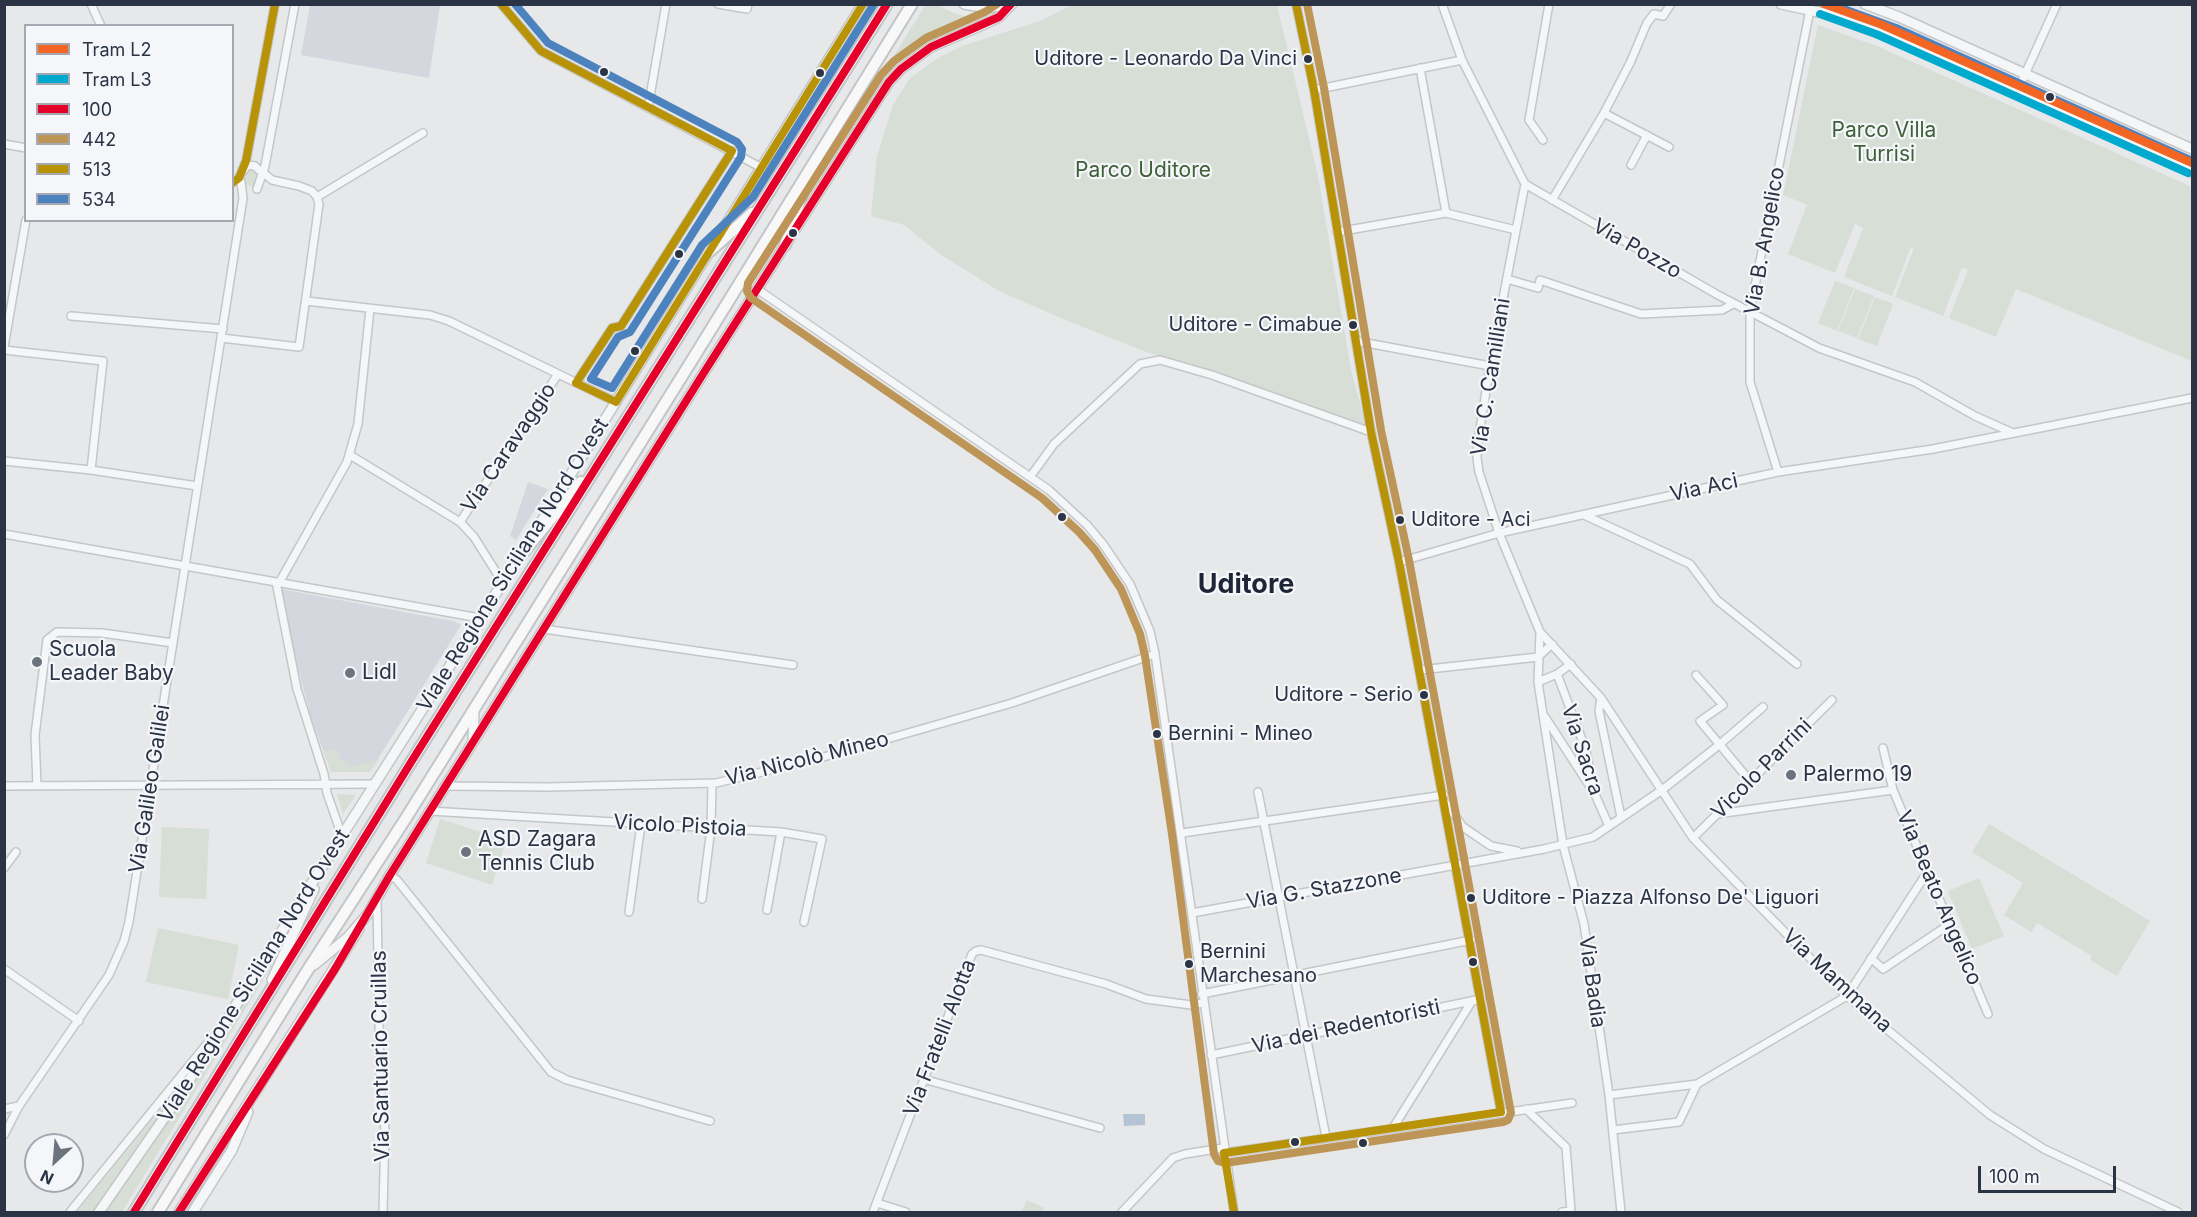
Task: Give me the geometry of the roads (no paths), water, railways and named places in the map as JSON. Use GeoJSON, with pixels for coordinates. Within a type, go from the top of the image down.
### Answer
{"type":"FeatureCollection","features":[{"type":"Feature","properties":{"kind":"main road","name":"Viale Regione Siciliana Nord Ovest"},"geometry":{"type":"LineString","coordinates":[[134,1212],[413,759],[887,4]]}},
{"type":"Feature","properties":{"kind":"main road","name":"Viale Regione Siciliana Nord Ovest"},"geometry":{"type":"LineString","coordinates":[[158,1212],[912,4]]}},
{"type":"Feature","properties":{"kind":"main road"},"geometry":{"type":"LineString","coordinates":[[785,245],[810,170]]}},
{"type":"Feature","properties":{"kind":"main road"},"geometry":{"type":"LineString","coordinates":[[710,251],[761,204]]}},
{"type":"Feature","properties":{"kind":"main road"},"geometry":{"type":"LineString","coordinates":[[518,559],[615,439]]}},
{"type":"Feature","properties":{"kind":"street"},"geometry":{"type":"LineString","coordinates":[[91,4],[100,24]]}},
{"type":"Feature","properties":{"kind":"street","name":"Via Galileo Galilei"},"geometry":{"type":"LineString","coordinates":[[4,1135],[19,1106],[79,1022],[109,975],[124,941],[151,784],[243,198],[238,185],[248,150],[274,4]]}},
{"type":"Feature","properties":{"kind":"street"},"geometry":{"type":"LineString","coordinates":[[256,190],[262,174],[295,4]]}},
{"type":"Feature","properties":{"kind":"street"},"geometry":{"type":"LineString","coordinates":[[501,4],[541,51],[762,168]]}},
{"type":"Feature","properties":{"kind":"street"},"geometry":{"type":"LineString","coordinates":[[648,108],[666,4]]}},
{"type":"Feature","properties":{"kind":"street"},"geometry":{"type":"LineString","coordinates":[[718,4],[747,9],[748,4]]}},
{"type":"Feature","properties":{"kind":"street","name":"Viale Regione Siciliana Nord Ovest"},"geometry":{"type":"LineString","coordinates":[[99,1212],[180,1095],[328,857],[503,583],[863,4]]}},
{"type":"Feature","properties":{"kind":"street"},"geometry":{"type":"LineString","coordinates":[[964,4],[988,8],[1010,4]]}},
{"type":"Feature","properties":{"kind":"street"},"geometry":{"type":"LineString","coordinates":[[179,1212],[878,99],[901,69],[931,47],[999,16],[1010,4]]}},
{"type":"Feature","properties":{"kind":"street"},"geometry":{"type":"LineString","coordinates":[[1296,4],[1314,90],[1371,432],[1420,670],[1501,1113]]}},
{"type":"Feature","properties":{"kind":"street"},"geometry":{"type":"LineString","coordinates":[[1442,4],[1462,60],[1525,184]]}},
{"type":"Feature","properties":{"kind":"street"},"geometry":{"type":"LineString","coordinates":[[1543,140],[1529,120],[1549,4]]}},
{"type":"Feature","properties":{"kind":"street"},"geometry":{"type":"LineString","coordinates":[[1552,200],[1604,113],[1630,63],[1647,23],[1654,14],[1663,16],[1671,4]]}},
{"type":"Feature","properties":{"kind":"street"},"geometry":{"type":"LineString","coordinates":[[1781,4],[1810,7],[1892,38],[2193,172]]}},
{"type":"Feature","properties":{"kind":"street"},"geometry":{"type":"LineString","coordinates":[[1865,4],[1899,17],[2193,149]]}},
{"type":"Feature","properties":{"kind":"street"},"geometry":{"type":"LineString","coordinates":[[2016,94],[2057,4]]}},
{"type":"Feature","properties":{"kind":"street","name":"Via B. Angelico"},"geometry":{"type":"LineString","coordinates":[[1778,472],[1750,382],[1750,311],[1810,7]]}},
{"type":"Feature","properties":{"kind":"street"},"geometry":{"type":"LineString","coordinates":[[1314,90],[1462,60]]}},
{"type":"Feature","properties":{"kind":"street"},"geometry":{"type":"LineString","coordinates":[[1420,68],[1446,213]]}},
{"type":"Feature","properties":{"kind":"street"},"geometry":{"type":"LineString","coordinates":[[1604,113],[1669,147]]}},
{"type":"Feature","properties":{"kind":"street"},"geometry":{"type":"LineString","coordinates":[[317,197],[423,133]]}},
{"type":"Feature","properties":{"kind":"street"},"geometry":{"type":"LineString","coordinates":[[1631,165],[1647,135]]}},
{"type":"Feature","properties":{"kind":"street"},"geometry":{"type":"LineString","coordinates":[[4,144],[24,148]]}},
{"type":"Feature","properties":{"kind":"street"},"geometry":{"type":"LineString","coordinates":[[576,383],[612,328],[621,326],[732,151]]}},
{"type":"Feature","properties":{"kind":"street"},"geometry":{"type":"LineString","coordinates":[[241,173],[248,165],[255,166],[262,174],[276,182]]}},
{"type":"Feature","properties":{"kind":"street"},"geometry":{"type":"LineString","coordinates":[[221,338],[299,347],[319,210],[317,197],[305,188],[267,182],[243,198]]}},
{"type":"Feature","properties":{"kind":"street","name":"Via Pozzo"},"geometry":{"type":"LineString","coordinates":[[1525,184],[1733,304],[1819,348],[1923,386],[1975,416],[2014,433]]}},
{"type":"Feature","properties":{"kind":"street","name":"Via C. Camilliani"},"geometry":{"type":"LineString","coordinates":[[1525,184],[1490,366],[1477,458],[1479,472],[1499,533],[1540,632]]}},
{"type":"Feature","properties":{"kind":"street"},"geometry":{"type":"LineString","coordinates":[[238,185],[256,190]]}},
{"type":"Feature","properties":{"kind":"street"},"geometry":{"type":"LineString","coordinates":[[234,209],[241,211]]}},
{"type":"Feature","properties":{"kind":"street"},"geometry":{"type":"LineString","coordinates":[[1337,232],[1446,213],[1516,230]]}},
{"type":"Feature","properties":{"kind":"street"},"geometry":{"type":"LineString","coordinates":[[26,222],[4,349],[104,361],[91,470]]}},
{"type":"Feature","properties":{"kind":"street"},"geometry":{"type":"LineString","coordinates":[[1507,279],[1538,288],[1540,280],[1641,314],[1722,310],[1733,304]]}},
{"type":"Feature","properties":{"kind":"street"},"geometry":{"type":"LineString","coordinates":[[757,289],[1030,477],[1069,507],[1087,525],[1118,564],[1130,584],[1150,631],[1155,654],[1234,1212]]}},
{"type":"Feature","properties":{"kind":"street"},"geometry":{"type":"LineString","coordinates":[[306,301],[430,315],[448,321],[616,402]]}},
{"type":"Feature","properties":{"kind":"street"},"geometry":{"type":"LineString","coordinates":[[342,836],[324,784],[324,774],[297,689],[277,582],[343,473],[350,455],[358,424],[370,309]]}},
{"type":"Feature","properties":{"kind":"street"},"geometry":{"type":"LineString","coordinates":[[71,316],[223,328]]}},
{"type":"Feature","properties":{"kind":"street"},"geometry":{"type":"LineString","coordinates":[[1356,341],[1490,366]]}},
{"type":"Feature","properties":{"kind":"street"},"geometry":{"type":"LineString","coordinates":[[1030,477],[1054,444],[1140,364],[1160,360],[1212,375],[1371,432]]}},
{"type":"Feature","properties":{"kind":"street","name":"Via Caravaggio"},"geometry":{"type":"LineString","coordinates":[[460,522],[558,374]]}},
{"type":"Feature","properties":{"kind":"street","name":"Via Aci"},"geometry":{"type":"LineString","coordinates":[[1399,562],[1499,533],[1778,472],[1932,449],[2193,398]]}},
{"type":"Feature","properties":{"kind":"street"},"geometry":{"type":"LineString","coordinates":[[350,455],[460,522],[474,537],[503,583]]}},
{"type":"Feature","properties":{"kind":"street"},"geometry":{"type":"LineString","coordinates":[[4,461],[91,470],[197,486]]}},
{"type":"Feature","properties":{"kind":"street"},"geometry":{"type":"LineString","coordinates":[[1583,515],[1690,564],[1717,600],[1797,664]]}},
{"type":"Feature","properties":{"kind":"street"},"geometry":{"type":"LineString","coordinates":[[4,534],[480,618]]}},
{"type":"Feature","properties":{"kind":"street"},"geometry":{"type":"LineString","coordinates":[[544,629],[793,665]]}},
{"type":"Feature","properties":{"kind":"street"},"geometry":{"type":"LineString","coordinates":[[37,785],[35,735],[47,640],[57,632],[102,633],[173,644]]}},
{"type":"Feature","properties":{"kind":"street","name":"Via Mammana"},"geometry":{"type":"LineString","coordinates":[[1540,632],[1601,698],[1693,838],[1847,996],[1990,1114],[2044,1149],[2178,1212]]}},
{"type":"Feature","properties":{"kind":"street","name":"Via Badia"},"geometry":{"type":"LineString","coordinates":[[1540,632],[1538,682],[1563,845],[1584,924],[1609,1095],[1621,1212]]}},
{"type":"Feature","properties":{"kind":"street"},"geometry":{"type":"LineString","coordinates":[[1420,670],[1539,657],[1552,644]]}},
{"type":"Feature","properties":{"kind":"street","name":"Via Nicolò Mineo"},"geometry":{"type":"LineString","coordinates":[[446,786],[548,788],[712,783],[865,746],[1012,703],[1155,654]]}},
{"type":"Feature","properties":{"kind":"street"},"geometry":{"type":"LineString","coordinates":[[1538,682],[1557,674],[1571,664]]}},
{"type":"Feature","properties":{"kind":"street","name":"Via Sacra"},"geometry":{"type":"LineString","coordinates":[[1557,674],[1586,750],[1594,792],[1609,826]]}},
{"type":"Feature","properties":{"kind":"street"},"geometry":{"type":"LineString","coordinates":[[1696,675],[1723,705],[1700,721],[1749,781]]}},
{"type":"Feature","properties":{"kind":"street"},"geometry":{"type":"LineString","coordinates":[[1601,698],[1599,711],[1622,817]]}},
{"type":"Feature","properties":{"kind":"street","name":"Vicolo Parrini"},"geometry":{"type":"LineString","coordinates":[[1693,838],[1832,700]]}},
{"type":"Feature","properties":{"kind":"street","name":"Via G. Stazzone"},"geometry":{"type":"LineString","coordinates":[[1192,913],[1563,845],[1593,837],[1662,790],[1763,707]]}},
{"type":"Feature","properties":{"kind":"street"},"geometry":{"type":"LineString","coordinates":[[472,743],[474,708]]}},
{"type":"Feature","properties":{"kind":"street"},"geometry":{"type":"LineString","coordinates":[[1543,714],[1594,792]]}},
{"type":"Feature","properties":{"kind":"street","name":"Via Beato Angelico"},"geometry":{"type":"LineString","coordinates":[[1883,748],[1893,790],[1988,1014]]}},
{"type":"Feature","properties":{"kind":"street"},"geometry":{"type":"LineString","coordinates":[[702,899],[711,828],[712,783]]}},
{"type":"Feature","properties":{"kind":"street"},"geometry":{"type":"LineString","coordinates":[[4,786],[375,784]]}},
{"type":"Feature","properties":{"kind":"street"},"geometry":{"type":"LineString","coordinates":[[1717,814],[1893,790]]}},
{"type":"Feature","properties":{"kind":"street"},"geometry":{"type":"LineString","coordinates":[[1258,792],[1326,1137]]}},
{"type":"Feature","properties":{"kind":"street"},"geometry":{"type":"LineString","coordinates":[[1182,833],[1444,798]]}},
{"type":"Feature","properties":{"kind":"street"},"geometry":{"type":"LineString","coordinates":[[1444,798],[1463,827],[1491,846],[1523,852]]}},
{"type":"Feature","properties":{"kind":"street","name":"Vicolo Pistoia"},"geometry":{"type":"LineString","coordinates":[[430,811],[781,832],[822,839],[804,922]]}},
{"type":"Feature","properties":{"kind":"street"},"geometry":{"type":"LineString","coordinates":[[629,912],[641,824]]}},
{"type":"Feature","properties":{"kind":"street"},"geometry":{"type":"LineString","coordinates":[[767,910],[781,832]]}},
{"type":"Feature","properties":{"kind":"street"},"geometry":{"type":"LineString","coordinates":[[4,868],[16,852]]}},
{"type":"Feature","properties":{"kind":"street"},"geometry":{"type":"LineString","coordinates":[[257,1013],[328,857]]}},
{"type":"Feature","properties":{"kind":"street"},"geometry":{"type":"LineString","coordinates":[[1609,1095],[1697,1084],[1847,996],[1928,871]]}},
{"type":"Feature","properties":{"kind":"street"},"geometry":{"type":"LineString","coordinates":[[390,875],[397,880],[551,1072],[567,1080],[710,1121]]}},
{"type":"Feature","properties":{"kind":"street","name":"Via Santuario Cruillas"},"geometry":{"type":"LineString","coordinates":[[377,899],[380,1086],[385,1130],[383,1212]]}},
{"type":"Feature","properties":{"kind":"street"},"geometry":{"type":"LineString","coordinates":[[307,971],[348,937],[368,914]]}},
{"type":"Feature","properties":{"kind":"street"},"geometry":{"type":"LineString","coordinates":[[1871,958],[1883,969],[1950,924]]}},
{"type":"Feature","properties":{"kind":"street"},"geometry":{"type":"LineString","coordinates":[[1202,994],[1471,940]]}},
{"type":"Feature","properties":{"kind":"street","name":"Via Fratelli Alotta"},"geometry":{"type":"LineString","coordinates":[[873,1212],[972,954],[978,950],[1106,984],[1146,999],[1191,1005],[1203,1003]]}},
{"type":"Feature","properties":{"kind":"street"},"geometry":{"type":"LineString","coordinates":[[4,969],[79,1022]]}},
{"type":"Feature","properties":{"kind":"street"},"geometry":{"type":"LineString","coordinates":[[70,1212],[190,1066],[245,992]]}},
{"type":"Feature","properties":{"kind":"street","name":"Via dei Redentoristi"},"geometry":{"type":"LineString","coordinates":[[1211,1055],[1481,999]]}},
{"type":"Feature","properties":{"kind":"street"},"geometry":{"type":"LineString","coordinates":[[1393,1128],[1472,1001]]}},
{"type":"Feature","properties":{"kind":"street"},"geometry":{"type":"LineString","coordinates":[[923,1079],[1100,1128]]}},
{"type":"Feature","properties":{"kind":"street"},"geometry":{"type":"LineString","coordinates":[[1613,1130],[1679,1122],[1697,1084]]}},
{"type":"Feature","properties":{"kind":"street"},"geometry":{"type":"LineString","coordinates":[[193,1212],[232,1150],[257,1091]]}},
{"type":"Feature","properties":{"kind":"street"},"geometry":{"type":"LineString","coordinates":[[1122,1212],[1173,1158],[1185,1154],[1224,1151],[1572,1102]]}},
{"type":"Feature","properties":{"kind":"street"},"geometry":{"type":"LineString","coordinates":[[4,1109],[19,1106]]}},
{"type":"Feature","properties":{"kind":"street"},"geometry":{"type":"LineString","coordinates":[[1526,1109],[1566,1147],[1572,1211],[1562,1212]]}},
{"type":"Feature","properties":{"kind":"street"},"geometry":{"type":"LineString","coordinates":[[877,1203],[906,1212]]}},
{"type":"Feature","properties":{"kind":"water"},"geometry":{"type":"Polygon","coordinates":[[[1123,1114],[1145,1114],[1145,1125],[1124,1126],[1123,1114]]]}},
{"type":"Feature","properties":{"kind":"tram line","name":"L2"},"geometry":{"type":"LineString","coordinates":[[1824,4],[1880,24],[2192,163]]}},
{"type":"Feature","properties":{"kind":"tram line","name":"L3"},"geometry":{"type":"LineString","coordinates":[[1820,14],[1876,34],[2188,173]]}},
{"type":"Feature","properties":{"kind":"place","name":"Uditore - Leonardo Da Vinci"},"geometry":{"type":"Point","coordinates":[1308,59]}},
{"type":"Feature","properties":{"kind":"place","name":"Uditore - Cimabue"},"geometry":{"type":"Point","coordinates":[1353,325]}},
{"type":"Feature","properties":{"kind":"place","name":"Uditore - Aci"},"geometry":{"type":"Point","coordinates":[1400,520]}},
{"type":"Feature","properties":{"kind":"place","name":"Scuola Leader Baby"},"geometry":{"type":"Point","coordinates":[37,662]}},
{"type":"Feature","properties":{"kind":"place","name":"Lidl"},"geometry":{"type":"Point","coordinates":[350,673]}},
{"type":"Feature","properties":{"kind":"place","name":"Uditore - Serio"},"geometry":{"type":"Point","coordinates":[1424,695]}},
{"type":"Feature","properties":{"kind":"place","name":"Bernini - Mineo"},"geometry":{"type":"Point","coordinates":[1157,734]}},
{"type":"Feature","properties":{"kind":"place","name":"Palermo 19"},"geometry":{"type":"Point","coordinates":[1791,775]}},
{"type":"Feature","properties":{"kind":"place","name":"ASD Zagara Tennis Club"},"geometry":{"type":"Point","coordinates":[466,852]}},
{"type":"Feature","properties":{"kind":"place","name":"Uditore - Piazza Alfonso De' Liguori"},"geometry":{"type":"Point","coordinates":[1471,898]}},
{"type":"Feature","properties":{"kind":"place","name":"Bernini Marchesano"},"geometry":{"type":"Point","coordinates":[1189,964]}},
{"type":"Feature","properties":{"kind":"district","name":"Uditore"},"geometry":{"type":"Point","coordinates":[1246,585]}},
{"type":"Feature","properties":{"kind":"park label","name":"Parco Villa Turrisi"},"geometry":{"type":"Point","coordinates":[1884,143]}},
{"type":"Feature","properties":{"kind":"park label","name":"Parco Uditore"},"geometry":{"type":"Point","coordinates":[1143,171]}}]}
